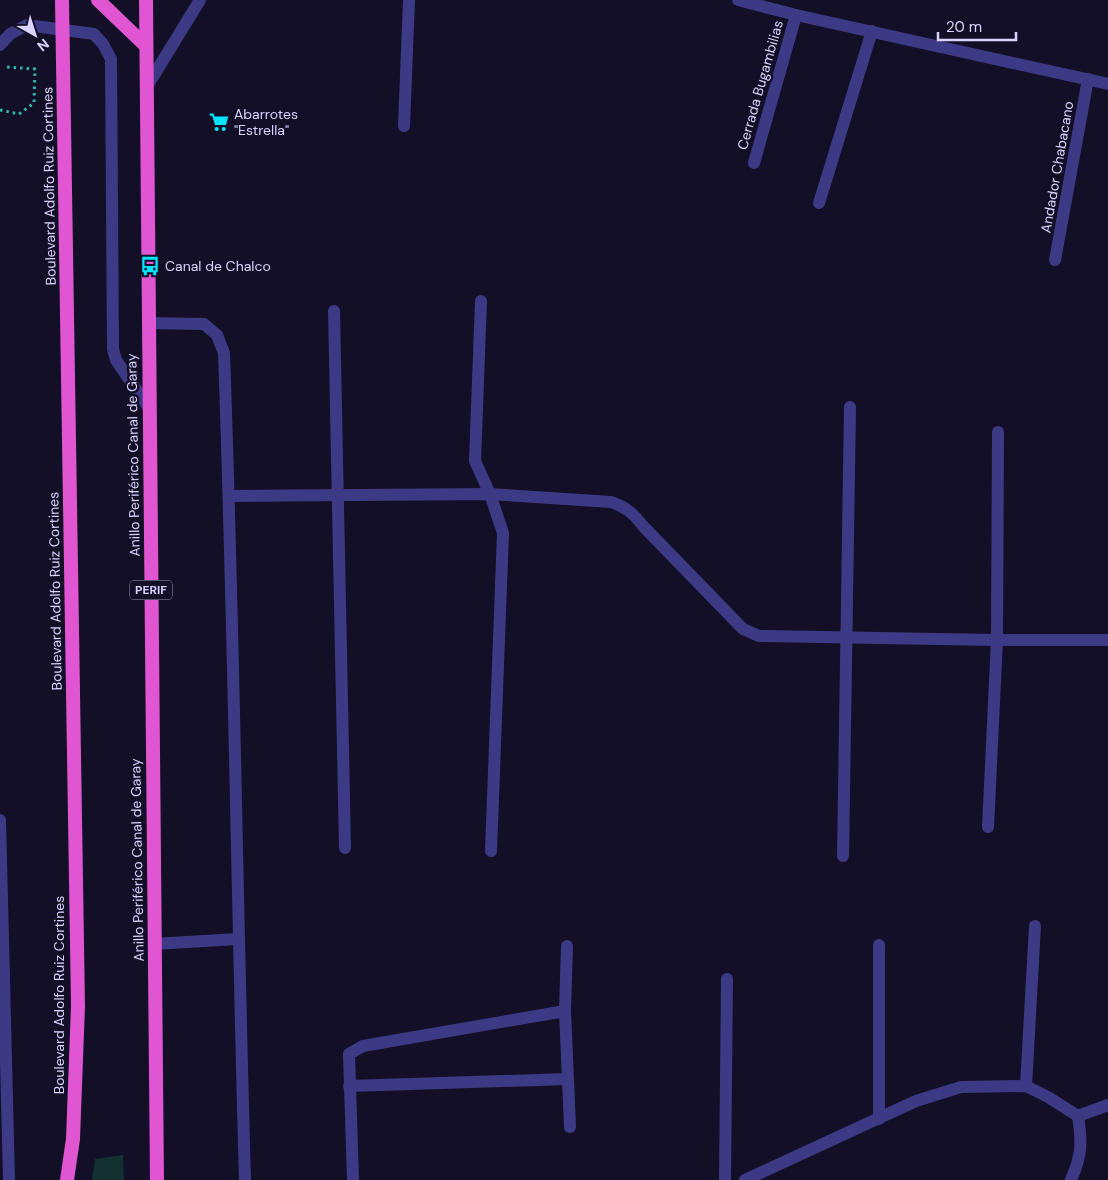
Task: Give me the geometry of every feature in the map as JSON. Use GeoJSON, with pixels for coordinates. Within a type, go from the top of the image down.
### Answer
{"type":"FeatureCollection","features":[{"type":"Feature","properties":{"kind":"highway","name":"Boulevard Adolfo Ruiz Cortines"},"geometry":{"type":"LineString","coordinates":[[62,0],[78,1006],[74,1139],[67,1180]]}},
{"type":"Feature","properties":{"kind":"highway"},"geometry":{"type":"LineString","coordinates":[[98,0],[146,46]]}},
{"type":"Feature","properties":{"kind":"highway","name":"Anillo Periférico Canal de Garay"},"geometry":{"type":"LineString","coordinates":[[146,0],[157,1180]]}},
{"type":"Feature","properties":{"kind":"street"},"geometry":{"type":"LineString","coordinates":[[146,88],[200,0]]}},
{"type":"Feature","properties":{"kind":"street"},"geometry":{"type":"LineString","coordinates":[[404,126],[409,0]]}},
{"type":"Feature","properties":{"kind":"street"},"geometry":{"type":"LineString","coordinates":[[738,0],[796,15],[1108,84]]}},
{"type":"Feature","properties":{"kind":"street","name":"Cerrada Bugambilias"},"geometry":{"type":"LineString","coordinates":[[754,163],[796,15]]}},
{"type":"Feature","properties":{"kind":"street"},"geometry":{"type":"LineString","coordinates":[[0,45],[10,34],[27,25],[94,34],[103,44],[111,59],[113,349],[116,360],[149,408]]}},
{"type":"Feature","properties":{"kind":"street"},"geometry":{"type":"LineString","coordinates":[[819,204],[872,31]]}},
{"type":"Feature","properties":{"kind":"street","name":"Andador Chabacano"},"geometry":{"type":"LineString","coordinates":[[1055,260],[1088,79]]}},
{"type":"Feature","properties":{"kind":"street"},"geometry":{"type":"LineString","coordinates":[[481,301],[475,461],[490,494],[503,533],[491,850]]}},
{"type":"Feature","properties":{"kind":"street"},"geometry":{"type":"LineString","coordinates":[[334,311],[345,848]]}},
{"type":"Feature","properties":{"kind":"street"},"geometry":{"type":"LineString","coordinates":[[148,323],[204,324],[217,335],[224,353],[229,496],[244,1180]]}},
{"type":"Feature","properties":{"kind":"street"},"geometry":{"type":"LineString","coordinates":[[843,856],[850,407]]}},
{"type":"Feature","properties":{"kind":"street"},"geometry":{"type":"LineString","coordinates":[[988,827],[996,640],[998,432]]}},
{"type":"Feature","properties":{"kind":"street"},"geometry":{"type":"LineString","coordinates":[[229,496],[490,494],[619,504],[635,516],[743,629],[759,636],[1108,640]]}},
{"type":"Feature","properties":{"kind":"street"},"geometry":{"type":"LineString","coordinates":[[0,820],[9,1180]]}},
{"type":"Feature","properties":{"kind":"street"},"geometry":{"type":"LineString","coordinates":[[1026,1086],[1035,926]]}},
{"type":"Feature","properties":{"kind":"street"},"geometry":{"type":"LineString","coordinates":[[154,944],[238,939]]}},
{"type":"Feature","properties":{"kind":"street"},"geometry":{"type":"LineString","coordinates":[[879,945],[879,1119]]}},
{"type":"Feature","properties":{"kind":"street"},"geometry":{"type":"LineString","coordinates":[[567,946],[565,1011],[570,1127]]}},
{"type":"Feature","properties":{"kind":"street"},"geometry":{"type":"LineString","coordinates":[[725,1180],[727,979]]}},
{"type":"Feature","properties":{"kind":"street"},"geometry":{"type":"LineString","coordinates":[[353,1180],[349,1054],[363,1046],[565,1011]]}},
{"type":"Feature","properties":{"kind":"street"},"geometry":{"type":"LineString","coordinates":[[349,1086],[567,1079]]}},
{"type":"Feature","properties":{"kind":"street"},"geometry":{"type":"LineString","coordinates":[[745,1180],[916,1101],[961,1087],[1026,1086],[1078,1116],[1082,1140],[1078,1163],[1071,1180]]}},
{"type":"Feature","properties":{"kind":"street"},"geometry":{"type":"LineString","coordinates":[[1078,1116],[1108,1105]]}},
{"type":"Feature","properties":{"kind":"path"},"geometry":{"type":"LineString","coordinates":[[0,110],[20,114],[34,103],[35,69],[7,67]]}},
{"type":"Feature","properties":{"kind":"green space"},"geometry":{"type":"Polygon","coordinates":[[[123,1155],[124,1180],[92,1180],[95,1159],[123,1155]]]}},
{"type":"Feature","properties":{"kind":"place","name":"Abarrotes \"Estrella\""},"geometry":{"type":"Point","coordinates":[219,122]}},
{"type":"Feature","properties":{"kind":"place","name":"Canal de Chalco"},"geometry":{"type":"Point","coordinates":[150,266]}}]}
